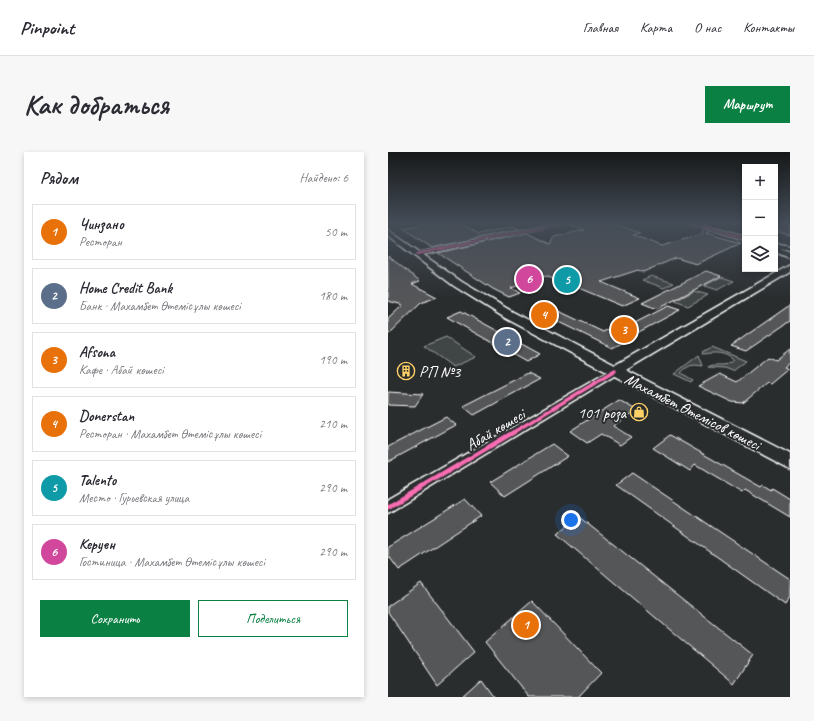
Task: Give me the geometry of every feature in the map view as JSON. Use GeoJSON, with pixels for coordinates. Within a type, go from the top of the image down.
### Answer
{"type":"FeatureCollection","features":[{"type":"Feature","properties":{"kind":"main road","name":"Махамбет Өтемісов көшесі"},"geometry":{"type":"LineString","coordinates":[[410,248],[458,284],[503,311],[790,462]]}},
{"type":"Feature","properties":{"kind":"main road"},"geometry":{"type":"LineString","coordinates":[[778,250],[790,255]]}},
{"type":"Feature","properties":{"kind":"main road","name":"Абай көшесі"},"geometry":{"type":"LineString","coordinates":[[615,371],[790,268]]}},
{"type":"Feature","properties":{"kind":"street"},"geometry":{"type":"LineString","coordinates":[[417,254],[443,248]]}},
{"type":"Feature","properties":{"kind":"street","name":"Абай көшесі"},"geometry":{"type":"LineString","coordinates":[[388,507],[615,371]]}},
{"type":"Feature","properties":{"kind":"shaded area"},"geometry":{"type":"Polygon","coordinates":[[[651,276],[674,283],[664,288],[642,280],[651,276]]]}},
{"type":"Feature","properties":{"kind":"shaded area"},"geometry":{"type":"Polygon","coordinates":[[[721,277],[734,281],[717,290],[704,286],[721,277]]]}},
{"type":"Feature","properties":{"kind":"shaded area"},"geometry":{"type":"Polygon","coordinates":[[[694,291],[708,295],[688,306],[675,301],[694,291]]]}},
{"type":"Feature","properties":{"kind":"shaded area"},"geometry":{"type":"Polygon","coordinates":[[[446,337],[476,357],[453,367],[424,346],[446,337]]]}},
{"type":"Feature","properties":{"kind":"shaded area"},"geometry":{"type":"Polygon","coordinates":[[[712,347],[746,361],[733,371],[725,368],[708,367],[714,365],[724,365],[733,360],[727,355],[720,353],[704,354],[703,352],[712,347]]]}},
{"type":"Feature","properties":{"kind":"shaded area"},"geometry":{"type":"Polygon","coordinates":[[[699,355],[703,366],[690,366],[681,373],[693,380],[691,382],[674,374],[699,355]]]}},
{"type":"Feature","properties":{"kind":"building"},"geometry":{"type":"Polygon","coordinates":[[[458,248],[729,248],[696,264],[676,258],[643,272],[638,270],[601,282],[640,298],[622,306],[546,276],[511,288],[520,293],[509,297],[493,289],[438,253],[458,248]]]}},
{"type":"Feature","properties":{"kind":"building"},"geometry":{"type":"Polygon","coordinates":[[[388,256],[420,281],[412,284],[437,297],[421,303],[388,335],[388,319],[403,305],[388,301],[388,256]]]}},
{"type":"Feature","properties":{"kind":"building"},"geometry":{"type":"Polygon","coordinates":[[[706,271],[721,276],[657,309],[642,303],[706,271]]]}},
{"type":"Feature","properties":{"kind":"building"},"geometry":{"type":"Polygon","coordinates":[[[790,305],[790,321],[746,351],[731,346],[790,305]]]}},
{"type":"Feature","properties":{"kind":"building"},"geometry":{"type":"Polygon","coordinates":[[[548,306],[603,332],[620,323],[627,327],[668,306],[680,310],[622,341],[624,342],[612,348],[536,311],[548,306]]]}},
{"type":"Feature","properties":{"kind":"building"},"geometry":{"type":"Polygon","coordinates":[[[461,311],[540,354],[526,362],[447,317],[461,311]]]}},
{"type":"Feature","properties":{"kind":"building"},"geometry":{"type":"Polygon","coordinates":[[[790,349],[790,362],[784,367],[788,369],[770,384],[767,383],[743,403],[732,402],[698,386],[720,374],[737,382],[768,357],[776,360],[790,349]]]}},
{"type":"Feature","properties":{"kind":"building"},"geometry":{"type":"Polygon","coordinates":[[[528,373],[540,379],[474,415],[463,406],[528,373]]]}},
{"type":"Feature","properties":{"kind":"building"},"geometry":{"type":"Polygon","coordinates":[[[388,392],[423,394],[415,406],[388,405],[388,392]]]}},
{"type":"Feature","properties":{"kind":"building"},"geometry":{"type":"Polygon","coordinates":[[[619,400],[636,410],[613,426],[631,437],[620,445],[601,434],[587,443],[570,431],[619,400]]]}},
{"type":"Feature","properties":{"kind":"building"},"geometry":{"type":"Polygon","coordinates":[[[446,417],[456,425],[388,462],[388,447],[446,417]]]}},
{"type":"Feature","properties":{"kind":"building"},"geometry":{"type":"Polygon","coordinates":[[[670,435],[761,487],[763,485],[771,490],[772,488],[790,499],[790,517],[745,490],[742,493],[695,465],[690,471],[653,448],[670,435]]]}},
{"type":"Feature","properties":{"kind":"building"},"geometry":{"type":"Polygon","coordinates":[[[552,444],[568,456],[505,496],[490,482],[552,444]]]}},
{"type":"Feature","properties":{"kind":"building"},"geometry":{"type":"Polygon","coordinates":[[[632,473],[790,579],[790,597],[785,605],[616,485],[632,473]]]}},
{"type":"Feature","properties":{"kind":"building"},"geometry":{"type":"Polygon","coordinates":[[[465,499],[481,516],[399,570],[388,555],[388,547],[465,499]]]}},
{"type":"Feature","properties":{"kind":"building"},"geometry":{"type":"Polygon","coordinates":[[[579,517],[753,655],[734,684],[557,534],[579,517]]]}},
{"type":"Feature","properties":{"kind":"building"},"geometry":{"type":"Polygon","coordinates":[[[421,583],[474,652],[437,685],[388,612],[388,606],[421,583]]]}},
{"type":"Feature","properties":{"kind":"building"},"geometry":{"type":"Polygon","coordinates":[[[532,601],[601,673],[578,697],[529,697],[485,642],[532,601]]]}},
{"type":"Feature","properties":{"kind":"building"},"geometry":{"type":"Polygon","coordinates":[[[481,679],[494,697],[461,697],[481,679]]]}},
{"type":"Feature","properties":{"kind":"cycle path"},"geometry":{"type":"LineString","coordinates":[[417,254],[443,248]]}},
{"type":"Feature","properties":{"kind":"cycle path"},"geometry":{"type":"LineString","coordinates":[[388,507],[615,371]]}},
{"type":"Feature","properties":{"kind":"place","name":"Керуен"},"geometry":{"type":"Point","coordinates":[529,279]}},
{"type":"Feature","properties":{"kind":"place","name":"Talento"},"geometry":{"type":"Point","coordinates":[567,280]}},
{"type":"Feature","properties":{"kind":"place","name":"Donerstan"},"geometry":{"type":"Point","coordinates":[544,315]}},
{"type":"Feature","properties":{"kind":"place","name":"Afsona"},"geometry":{"type":"Point","coordinates":[624,330]}},
{"type":"Feature","properties":{"kind":"place","name":"Home Credit Bank"},"geometry":{"type":"Point","coordinates":[507,342]}},
{"type":"Feature","properties":{"kind":"place","name":"РП №3"},"geometry":{"type":"Point","coordinates":[406,371]}},
{"type":"Feature","properties":{"kind":"place","name":"101 роза"},"geometry":{"type":"Point","coordinates":[639,412]}},
{"type":"Feature","properties":{"kind":"place","name":"Чинзано"},"geometry":{"type":"Point","coordinates":[526,625]}}]}
